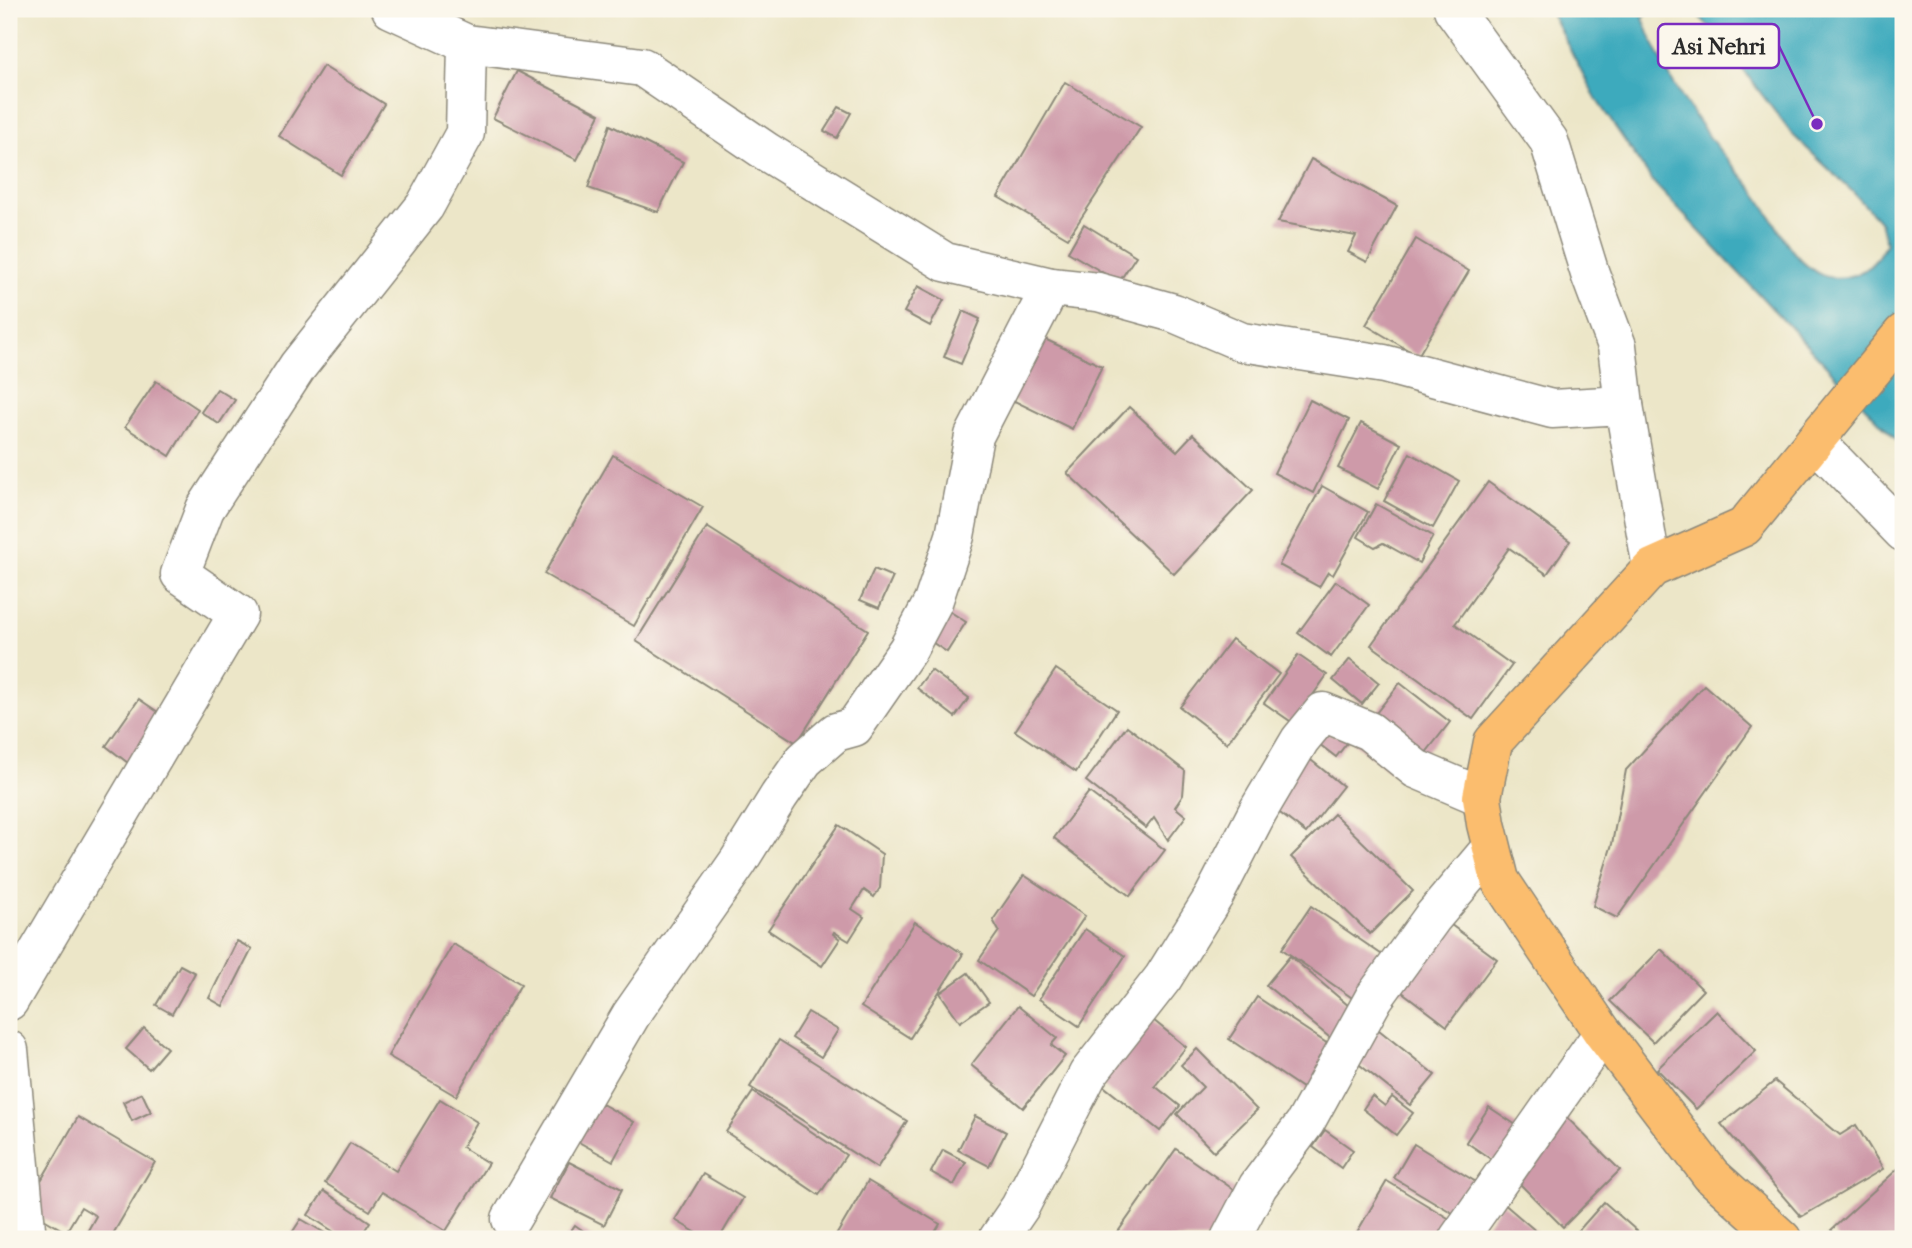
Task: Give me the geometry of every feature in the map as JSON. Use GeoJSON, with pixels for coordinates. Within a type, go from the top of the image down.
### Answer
{"type":"FeatureCollection","features":[{"type":"Feature","properties":{"kind":"main road"},"geometry":{"type":"LineString","coordinates":[[1782,1239],[1711,1175],[1603,1033],[1500,880],[1482,797],[1493,742],[1652,568],[1744,527],[1903,332]]}},
{"type":"Feature","properties":{"kind":"street"},"geometry":{"type":"LineString","coordinates":[[391,9],[467,44],[642,66],[767,152],[945,262],[1051,287],[1098,292],[1174,313],[1242,342],[1384,364],[1552,409],[1624,405]]}},
{"type":"Feature","properties":{"kind":"street"},"geometry":{"type":"LineString","coordinates":[[1453,9],[1549,141],[1590,274],[1617,346],[1624,405],[1652,568]]}},
{"type":"Feature","properties":{"kind":"street"},"geometry":{"type":"LineString","coordinates":[[9,1001],[238,614],[180,574],[205,509],[298,366],[425,206],[465,133],[467,44]]}},
{"type":"Feature","properties":{"kind":"street"},"geometry":{"type":"LineString","coordinates":[[511,1219],[631,1016],[738,862],[804,760],[836,732],[854,726],[908,649],[933,602],[955,536],[974,436],[1051,287]]}},
{"type":"Feature","properties":{"kind":"street"},"geometry":{"type":"LineString","coordinates":[[1815,441],[1903,532]]}},
{"type":"Feature","properties":{"kind":"street"},"geometry":{"type":"LineString","coordinates":[[998,1239],[1020,1208],[1088,1074],[1163,978],[1214,896],[1258,811],[1300,740],[1323,712],[1369,731],[1416,769],[1482,797]]}},
{"type":"Feature","properties":{"kind":"street"},"geometry":{"type":"LineString","coordinates":[[1230,1239],[1258,1186],[1305,1123],[1374,998],[1432,918],[1491,848]]}},
{"type":"Feature","properties":{"kind":"street"},"geometry":{"type":"LineString","coordinates":[[1458,1239],[1603,1033]]}},
{"type":"Feature","properties":{"kind":"street"},"geometry":{"type":"LineString","coordinates":[[9,1050],[27,1239]]}},
{"type":"Feature","properties":{"kind":"water"},"geometry":{"type":"Polygon","coordinates":[[[1549,9],[1650,9],[1643,18],[1657,51],[1703,129],[1753,189],[1798,257],[1816,272],[1838,278],[1854,275],[1876,260],[1886,243],[1880,222],[1853,192],[1792,134],[1715,33],[1692,9],[1903,9],[1903,447],[1654,183],[1596,99],[1549,9]]]}},
{"type":"Feature","properties":{"kind":"building"},"geometry":{"type":"Polygon","coordinates":[[[323,66],[384,104],[341,175],[279,136],[323,66]]]}},
{"type":"Feature","properties":{"kind":"building"},"geometry":{"type":"Polygon","coordinates":[[[517,71],[600,114],[577,160],[493,118],[517,71]]]}},
{"type":"Feature","properties":{"kind":"building"},"geometry":{"type":"Polygon","coordinates":[[[1065,82],[1141,127],[1068,238],[998,197],[1065,82]]]}},
{"type":"Feature","properties":{"kind":"building"},"geometry":{"type":"Polygon","coordinates":[[[839,107],[851,113],[837,138],[824,131],[839,107]]]}},
{"type":"Feature","properties":{"kind":"building"},"geometry":{"type":"Polygon","coordinates":[[[610,125],[683,162],[658,212],[588,188],[610,125]]]}},
{"type":"Feature","properties":{"kind":"building"},"geometry":{"type":"Polygon","coordinates":[[[1311,159],[1397,206],[1367,262],[1348,252],[1356,236],[1278,222],[1311,159]]]}},
{"type":"Feature","properties":{"kind":"building"},"geometry":{"type":"Polygon","coordinates":[[[1084,224],[1136,256],[1119,282],[1068,252],[1084,224]]]}},
{"type":"Feature","properties":{"kind":"building"},"geometry":{"type":"Polygon","coordinates":[[[1416,239],[1469,271],[1418,356],[1366,325],[1416,239]]]}},
{"type":"Feature","properties":{"kind":"building"},"geometry":{"type":"Polygon","coordinates":[[[918,286],[944,300],[930,326],[904,312],[918,286]]]}},
{"type":"Feature","properties":{"kind":"building"},"geometry":{"type":"Polygon","coordinates":[[[963,311],[980,319],[961,364],[944,357],[963,311]]]}},
{"type":"Feature","properties":{"kind":"building"},"geometry":{"type":"Polygon","coordinates":[[[1036,335],[1102,366],[1072,429],[1006,397],[1036,335]]]}},
{"type":"Feature","properties":{"kind":"building"},"geometry":{"type":"Polygon","coordinates":[[[156,381],[198,409],[170,456],[125,427],[156,381]]]}},
{"type":"Feature","properties":{"kind":"building"},"geometry":{"type":"Polygon","coordinates":[[[217,389],[235,400],[219,424],[201,412],[217,389]]]}},
{"type":"Feature","properties":{"kind":"building"},"geometry":{"type":"Polygon","coordinates":[[[1310,400],[1349,420],[1313,493],[1274,473],[1310,400]]]}},
{"type":"Feature","properties":{"kind":"building"},"geometry":{"type":"Polygon","coordinates":[[[1129,407],[1177,451],[1193,434],[1253,490],[1174,574],[1067,473],[1129,407]]]}},
{"type":"Feature","properties":{"kind":"building"},"geometry":{"type":"Polygon","coordinates":[[[1361,423],[1401,444],[1378,489],[1338,468],[1361,423]]]}},
{"type":"Feature","properties":{"kind":"building"},"geometry":{"type":"Polygon","coordinates":[[[1410,453],[1459,481],[1433,528],[1384,501],[1410,453]]]}},
{"type":"Feature","properties":{"kind":"building"},"geometry":{"type":"Polygon","coordinates":[[[613,455],[703,507],[634,626],[544,574],[613,455]]]}},
{"type":"Feature","properties":{"kind":"building"},"geometry":{"type":"Polygon","coordinates":[[[1488,482],[1570,541],[1547,574],[1509,548],[1455,624],[1512,665],[1473,719],[1371,645],[1488,482]]]}},
{"type":"Feature","properties":{"kind":"building"},"geometry":{"type":"Polygon","coordinates":[[[1322,486],[1368,512],[1333,575],[1328,572],[1319,587],[1279,565],[1322,486]]]}},
{"type":"Feature","properties":{"kind":"building"},"geometry":{"type":"Polygon","coordinates":[[[1376,504],[1433,536],[1419,563],[1383,543],[1375,547],[1358,537],[1376,504]]]}},
{"type":"Feature","properties":{"kind":"building"},"geometry":{"type":"Polygon","coordinates":[[[707,527],[868,630],[797,743],[636,641],[707,527]]]}},
{"type":"Feature","properties":{"kind":"building"},"geometry":{"type":"Polygon","coordinates":[[[874,569],[893,577],[879,608],[860,600],[874,569]]]}},
{"type":"Feature","properties":{"kind":"building"},"geometry":{"type":"Polygon","coordinates":[[[1336,581],[1369,605],[1331,657],[1298,633],[1336,581]]]}},
{"type":"Feature","properties":{"kind":"building"},"geometry":{"type":"Polygon","coordinates":[[[940,605],[966,622],[947,652],[921,635],[940,605]]]}},
{"type":"Feature","properties":{"kind":"building"},"geometry":{"type":"Polygon","coordinates":[[[1232,639],[1279,674],[1227,743],[1180,707],[1232,639]]]}},
{"type":"Feature","properties":{"kind":"building"},"geometry":{"type":"Polygon","coordinates":[[[1298,655],[1327,675],[1293,723],[1264,703],[1298,655]]]}},
{"type":"Feature","properties":{"kind":"building"},"geometry":{"type":"Polygon","coordinates":[[[1350,659],[1379,683],[1362,704],[1333,680],[1350,659]]]}},
{"type":"Feature","properties":{"kind":"building"},"geometry":{"type":"Polygon","coordinates":[[[1056,669],[1117,710],[1076,772],[1015,731],[1056,669]]]}},
{"type":"Feature","properties":{"kind":"building"},"geometry":{"type":"Polygon","coordinates":[[[931,670],[969,698],[955,717],[917,688],[931,670]]]}},
{"type":"Feature","properties":{"kind":"building"},"geometry":{"type":"Polygon","coordinates":[[[1400,683],[1450,722],[1403,782],[1353,742],[1400,683]]]}},
{"type":"Feature","properties":{"kind":"building"},"geometry":{"type":"Polygon","coordinates":[[[1704,685],[1752,727],[1617,918],[1593,906],[1612,844],[1626,770],[1704,685]]]}},
{"type":"Feature","properties":{"kind":"building"},"geometry":{"type":"Polygon","coordinates":[[[139,699],[168,719],[132,766],[106,746],[139,699]]]}},
{"type":"Feature","properties":{"kind":"building"},"geometry":{"type":"Polygon","coordinates":[[[1127,726],[1185,771],[1183,795],[1175,807],[1186,816],[1168,840],[1154,818],[1146,828],[1086,781],[1127,726]]]}},
{"type":"Feature","properties":{"kind":"building"},"geometry":{"type":"Polygon","coordinates":[[[1297,727],[1351,738],[1336,757],[1297,727]]]}},
{"type":"Feature","properties":{"kind":"building"},"geometry":{"type":"Polygon","coordinates":[[[1301,752],[1343,786],[1306,833],[1263,800],[1301,752]]]}},
{"type":"Feature","properties":{"kind":"building"},"geometry":{"type":"Polygon","coordinates":[[[1089,792],[1165,850],[1130,896],[1054,838],[1089,792]]]}},
{"type":"Feature","properties":{"kind":"building"},"geometry":{"type":"Polygon","coordinates":[[[1334,814],[1413,891],[1370,934],[1291,857],[1334,814]]]}},
{"type":"Feature","properties":{"kind":"building"},"geometry":{"type":"Polygon","coordinates":[[[839,825],[882,854],[880,888],[874,897],[864,890],[852,909],[864,917],[849,941],[834,932],[840,939],[822,966],[768,930],[839,825]]]}},
{"type":"Feature","properties":{"kind":"building"},"geometry":{"type":"Polygon","coordinates":[[[1024,875],[1085,916],[1031,996],[979,960],[999,931],[993,920],[1024,875]]]}},
{"type":"Feature","properties":{"kind":"building"},"geometry":{"type":"Polygon","coordinates":[[[1311,906],[1391,961],[1361,1004],[1282,949],[1311,906]]]}},
{"type":"Feature","properties":{"kind":"building"},"geometry":{"type":"Polygon","coordinates":[[[1439,916],[1497,959],[1447,1026],[1389,982],[1439,916]]]}},
{"type":"Feature","properties":{"kind":"building"},"geometry":{"type":"Polygon","coordinates":[[[915,922],[963,954],[910,1038],[861,1007],[915,922]]]}},
{"type":"Feature","properties":{"kind":"building"},"geometry":{"type":"Polygon","coordinates":[[[1085,929],[1125,956],[1079,1026],[1039,999],[1085,929]]]}},
{"type":"Feature","properties":{"kind":"building"},"geometry":{"type":"Polygon","coordinates":[[[237,941],[252,949],[223,1006],[209,998],[237,941]]]}},
{"type":"Feature","properties":{"kind":"building"},"geometry":{"type":"Polygon","coordinates":[[[453,944],[521,984],[456,1096],[388,1056],[453,944]]]}},
{"type":"Feature","properties":{"kind":"building"},"geometry":{"type":"Polygon","coordinates":[[[1661,949],[1703,990],[1653,1042],[1610,1001],[1661,949]]]}},
{"type":"Feature","properties":{"kind":"building"},"geometry":{"type":"Polygon","coordinates":[[[1290,956],[1363,1018],[1340,1046],[1266,985],[1290,956]]]}},
{"type":"Feature","properties":{"kind":"building"},"geometry":{"type":"Polygon","coordinates":[[[180,965],[195,973],[172,1014],[156,1005],[180,965]]]}},
{"type":"Feature","properties":{"kind":"building"},"geometry":{"type":"Polygon","coordinates":[[[968,973],[989,1002],[960,1022],[940,993],[968,973]]]}},
{"type":"Feature","properties":{"kind":"building"},"geometry":{"type":"Polygon","coordinates":[[[1257,997],[1337,1050],[1308,1092],[1229,1039],[1257,997]]]}},
{"type":"Feature","properties":{"kind":"building"},"geometry":{"type":"Polygon","coordinates":[[[1018,1006],[1057,1038],[1051,1045],[1065,1056],[1023,1108],[971,1065],[1018,1006]]]}},
{"type":"Feature","properties":{"kind":"building"},"geometry":{"type":"Polygon","coordinates":[[[1717,1011],[1756,1051],[1696,1109],[1657,1069],[1717,1011]]]}},
{"type":"Feature","properties":{"kind":"building"},"geometry":{"type":"Polygon","coordinates":[[[808,1012],[838,1030],[821,1057],[792,1038],[808,1012]]]}},
{"type":"Feature","properties":{"kind":"building"},"geometry":{"type":"Polygon","coordinates":[[[1147,1015],[1186,1047],[1155,1086],[1180,1106],[1160,1131],[1096,1080],[1147,1015]]]}},
{"type":"Feature","properties":{"kind":"building"},"geometry":{"type":"Polygon","coordinates":[[[1369,1022],[1435,1075],[1410,1105],[1345,1053],[1369,1022]]]}},
{"type":"Feature","properties":{"kind":"building"},"geometry":{"type":"Polygon","coordinates":[[[144,1028],[167,1048],[149,1069],[126,1049],[144,1028]]]}},
{"type":"Feature","properties":{"kind":"building"},"geometry":{"type":"Polygon","coordinates":[[[779,1040],[907,1121],[877,1168],[750,1087],[779,1040]]]}},
{"type":"Feature","properties":{"kind":"building"},"geometry":{"type":"Polygon","coordinates":[[[1197,1049],[1257,1110],[1214,1152],[1177,1114],[1203,1087],[1181,1065],[1197,1049]]]}},
{"type":"Feature","properties":{"kind":"building"},"geometry":{"type":"Polygon","coordinates":[[[1775,1081],[1840,1135],[1856,1125],[1883,1169],[1801,1217],[1721,1124],[1775,1081]]]}},
{"type":"Feature","properties":{"kind":"building"},"geometry":{"type":"Polygon","coordinates":[[[570,1086],[634,1122],[613,1161],[548,1125],[570,1086]]]}},
{"type":"Feature","properties":{"kind":"building"},"geometry":{"type":"Polygon","coordinates":[[[753,1092],[846,1155],[819,1195],[726,1132],[753,1092]]]}},
{"type":"Feature","properties":{"kind":"building"},"geometry":{"type":"Polygon","coordinates":[[[142,1093],[151,1112],[132,1121],[123,1102],[142,1093]]]}},
{"type":"Feature","properties":{"kind":"building"},"geometry":{"type":"Polygon","coordinates":[[[1542,1093],[1620,1170],[1563,1227],[1516,1180],[1542,1093]]]}},
{"type":"Feature","properties":{"kind":"building"},"geometry":{"type":"Polygon","coordinates":[[[1372,1096],[1385,1106],[1392,1097],[1413,1113],[1396,1135],[1363,1109],[1372,1096]]]}},
{"type":"Feature","properties":{"kind":"building"},"geometry":{"type":"Polygon","coordinates":[[[440,1099],[477,1122],[462,1147],[488,1163],[446,1231],[382,1192],[370,1211],[325,1183],[350,1143],[396,1171],[440,1099]]]}},
{"type":"Feature","properties":{"kind":"building"},"geometry":{"type":"Polygon","coordinates":[[[1489,1107],[1525,1131],[1501,1166],[1466,1142],[1489,1107]]]}},
{"type":"Feature","properties":{"kind":"building"},"geometry":{"type":"Polygon","coordinates":[[[975,1116],[1006,1132],[989,1166],[958,1150],[975,1116]]]}},
{"type":"Feature","properties":{"kind":"building"},"geometry":{"type":"Polygon","coordinates":[[[78,1117],[155,1162],[110,1239],[83,1239],[96,1216],[81,1207],[66,1232],[25,1208],[78,1117]]]}},
{"type":"Feature","properties":{"kind":"building"},"geometry":{"type":"Polygon","coordinates":[[[1325,1130],[1353,1150],[1341,1168],[1313,1147],[1325,1130]]]}},
{"type":"Feature","properties":{"kind":"building"},"geometry":{"type":"Polygon","coordinates":[[[1414,1144],[1481,1185],[1461,1218],[1394,1178],[1414,1144]]]}},
{"type":"Feature","properties":{"kind":"building"},"geometry":{"type":"Polygon","coordinates":[[[1176,1149],[1247,1199],[1220,1239],[1113,1239],[1176,1149]]]}},
{"type":"Feature","properties":{"kind":"building"},"geometry":{"type":"Polygon","coordinates":[[[943,1150],[966,1162],[954,1185],[931,1172],[943,1150]]]}},
{"type":"Feature","properties":{"kind":"building"},"geometry":{"type":"Polygon","coordinates":[[[569,1162],[622,1189],[604,1225],[550,1198],[569,1162]]]}},
{"type":"Feature","properties":{"kind":"building"},"geometry":{"type":"Polygon","coordinates":[[[1903,1164],[1903,1232],[1895,1239],[1839,1239],[1831,1230],[1903,1164]]]}},
{"type":"Feature","properties":{"kind":"building"},"geometry":{"type":"Polygon","coordinates":[[[703,1174],[743,1198],[719,1239],[707,1239],[675,1220],[703,1174]]]}},
{"type":"Feature","properties":{"kind":"building"},"geometry":{"type":"Polygon","coordinates":[[[868,1181],[940,1224],[931,1239],[834,1239],[868,1181]]]}},
{"type":"Feature","properties":{"kind":"building"},"geometry":{"type":"Polygon","coordinates":[[[1387,1181],[1453,1221],[1442,1239],[1353,1239],[1387,1181]]]}},
{"type":"Feature","properties":{"kind":"building"},"geometry":{"type":"Polygon","coordinates":[[[324,1191],[370,1222],[359,1239],[345,1239],[308,1215],[324,1191]]]}},
{"type":"Feature","properties":{"kind":"building"},"geometry":{"type":"Polygon","coordinates":[[[1502,1202],[1545,1239],[1477,1239],[1502,1202]]]}},
{"type":"Feature","properties":{"kind":"building"},"geometry":{"type":"Polygon","coordinates":[[[1604,1202],[1646,1239],[1571,1239],[1604,1202]]]}},
{"type":"Feature","properties":{"kind":"building"},"geometry":{"type":"Polygon","coordinates":[[[301,1219],[335,1239],[288,1239],[301,1219]]]}},
{"type":"Feature","properties":{"kind":"building"},"geometry":{"type":"Polygon","coordinates":[[[575,1225],[595,1239],[565,1239],[575,1225]]]}},
{"type":"Feature","properties":{"kind":"place","name":"Asi Nehri"},"geometry":{"type":"Point","coordinates":[1817,124]}}]}
